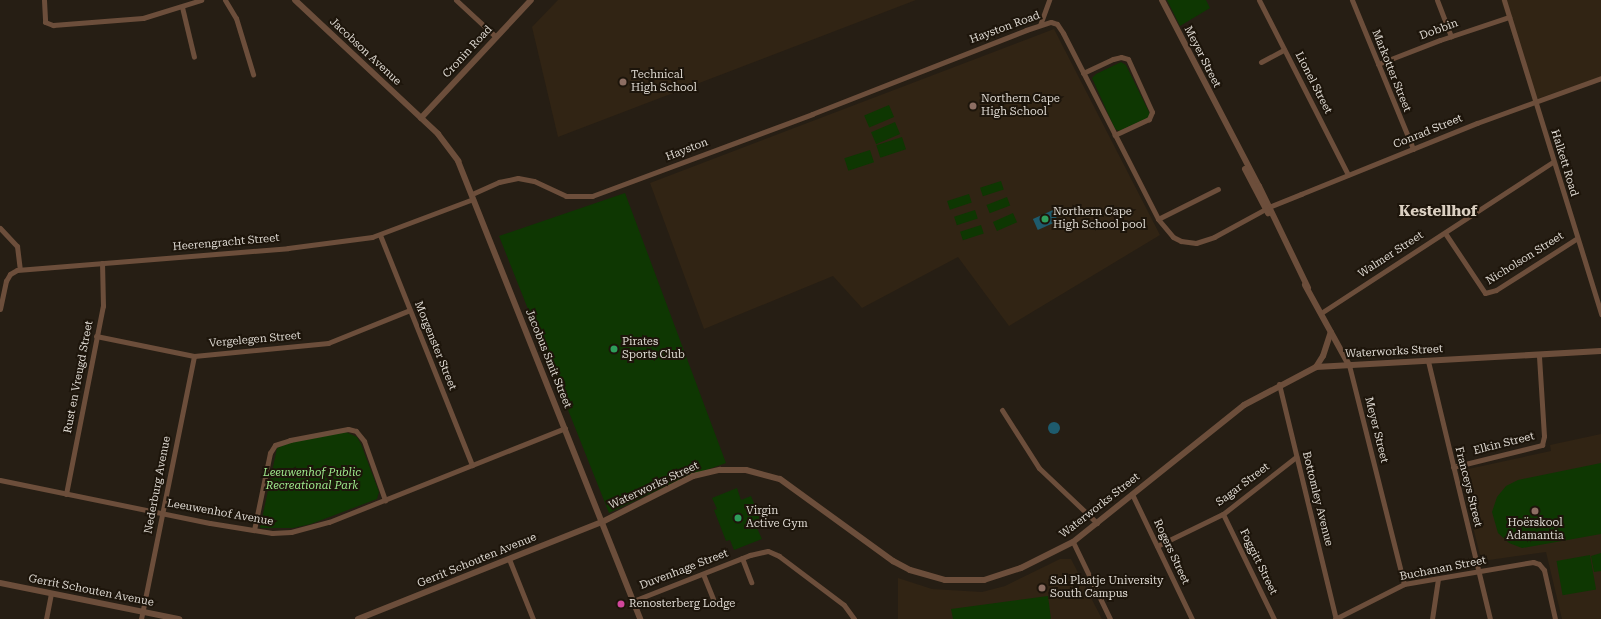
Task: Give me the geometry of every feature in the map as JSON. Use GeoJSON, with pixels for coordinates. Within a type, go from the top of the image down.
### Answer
{"type":"FeatureCollection","features":[{"type":"Feature","properties":{"kind":"street"},"geometry":{"type":"LineString","coordinates":[[44,0],[45,20],[50,25],[143,18],[201,0]]}},
{"type":"Feature","properties":{"kind":"street"},"geometry":{"type":"LineString","coordinates":[[225,0],[236,18],[253,74]]}},
{"type":"Feature","properties":{"kind":"street","name":"Jacobson Avenue"},"geometry":{"type":"LineString","coordinates":[[295,0],[421,118]]}},
{"type":"Feature","properties":{"kind":"street"},"geometry":{"type":"LineString","coordinates":[[456,0],[496,37]]}},
{"type":"Feature","properties":{"kind":"street","name":"Cronin Road"},"geometry":{"type":"LineString","coordinates":[[421,118],[531,0]]}},
{"type":"Feature","properties":{"kind":"street"},"geometry":{"type":"LineString","coordinates":[[1040,25],[1049,0]]}},
{"type":"Feature","properties":{"kind":"street","name":"Meyer Street"},"geometry":{"type":"LineString","coordinates":[[1162,0],[1225,122],[1239,154],[1349,365],[1404,584]]}},
{"type":"Feature","properties":{"kind":"street","name":"Lionel Street"},"geometry":{"type":"LineString","coordinates":[[1259,0],[1348,175]]}},
{"type":"Feature","properties":{"kind":"street","name":"Markotter Street"},"geometry":{"type":"LineString","coordinates":[[1352,0],[1413,149]]}},
{"type":"Feature","properties":{"kind":"street"},"geometry":{"type":"LineString","coordinates":[[1437,0],[1451,36]]}},
{"type":"Feature","properties":{"kind":"street","name":"Halkett Road"},"geometry":{"type":"LineString","coordinates":[[1504,0],[1576,239],[1601,314]]}},
{"type":"Feature","properties":{"kind":"street"},"geometry":{"type":"LineString","coordinates":[[182,7],[194,57]]}},
{"type":"Feature","properties":{"kind":"street","name":"Dobbin"},"geometry":{"type":"LineString","coordinates":[[1378,64],[1451,36],[1509,17]]}},
{"type":"Feature","properties":{"kind":"street","name":"Hayston Road"},"geometry":{"type":"LineString","coordinates":[[908,75],[1051,22],[1059,26],[1158,219],[1173,237],[1181,241],[1196,243],[1214,237],[1267,208]]}},
{"type":"Feature","properties":{"kind":"street"},"geometry":{"type":"LineString","coordinates":[[1261,62],[1284,50]]}},
{"type":"Feature","properties":{"kind":"street"},"geometry":{"type":"LineString","coordinates":[[1083,73],[1113,58],[1125,57],[1150,102],[1152,112],[1149,119],[1115,135]]}},
{"type":"Feature","properties":{"kind":"street","name":"Hayston"},"geometry":{"type":"LineString","coordinates":[[473,196],[500,182],[518,178],[534,181],[566,196],[592,196],[908,75]]}},
{"type":"Feature","properties":{"kind":"street","name":"Conrad Street"},"geometry":{"type":"LineString","coordinates":[[1267,208],[1413,149],[1601,78]]}},
{"type":"Feature","properties":{"kind":"street","name":"Jacobus Smit Street"},"geometry":{"type":"LineString","coordinates":[[421,118],[451,149],[473,196],[640,619]]}},
{"type":"Feature","properties":{"kind":"street","name":"Walmer Street"},"geometry":{"type":"LineString","coordinates":[[1321,313],[1553,162]]}},
{"type":"Feature","properties":{"kind":"street"},"geometry":{"type":"LineString","coordinates":[[1158,219],[1218,189]]}},
{"type":"Feature","properties":{"kind":"street","name":"Heerengracht Street"},"geometry":{"type":"LineString","coordinates":[[20,269],[288,248],[380,235],[473,196]]}},
{"type":"Feature","properties":{"kind":"street"},"geometry":{"type":"LineString","coordinates":[[0,228],[17,246],[20,269],[8,277],[0,308]]}},
{"type":"Feature","properties":{"kind":"street","name":"Nicholson Street"},"geometry":{"type":"LineString","coordinates":[[1445,232],[1485,294],[1496,290],[1576,239]]}},
{"type":"Feature","properties":{"kind":"street","name":"Morgenster Street"},"geometry":{"type":"LineString","coordinates":[[380,235],[472,465]]}},
{"type":"Feature","properties":{"kind":"street","name":"Rust en Vreugd Street"},"geometry":{"type":"LineString","coordinates":[[66,494],[104,300],[102,263]]}},
{"type":"Feature","properties":{"kind":"street","name":"Vergelegen Street"},"geometry":{"type":"LineString","coordinates":[[96,336],[194,356],[328,343],[410,310]]}},
{"type":"Feature","properties":{"kind":"street"},"geometry":{"type":"LineString","coordinates":[[1316,367],[1326,351],[1331,332]]}},
{"type":"Feature","properties":{"kind":"street","name":"Waterworks Street"},"geometry":{"type":"LineString","coordinates":[[602,522],[693,476],[713,471],[737,469],[757,472],[791,486],[893,561],[931,578],[971,582],[1002,576],[1073,542],[1224,419],[1254,398],[1279,384],[1316,367],[1539,356],[1601,351]]}},
{"type":"Feature","properties":{"kind":"street","name":"Nederburg Avenue"},"geometry":{"type":"LineString","coordinates":[[141,619],[194,356]]}},
{"type":"Feature","properties":{"kind":"street","name":"Elkin Street"},"geometry":{"type":"LineString","coordinates":[[1453,467],[1542,445],[1544,436],[1539,356]]}},
{"type":"Feature","properties":{"kind":"street","name":"Franceys Street"},"geometry":{"type":"LineString","coordinates":[[1428,361],[1490,619]]}},
{"type":"Feature","properties":{"kind":"street","name":"Bottomley Avenue"},"geometry":{"type":"LineString","coordinates":[[1279,384],[1335,619]]}},
{"type":"Feature","properties":{"kind":"street"},"geometry":{"type":"LineString","coordinates":[[1002,410],[1039,468],[1097,523]]}},
{"type":"Feature","properties":{"kind":"street","name":"Leeuwenhof Avenue"},"geometry":{"type":"LineString","coordinates":[[0,480],[163,513],[254,530],[281,533],[307,529],[385,500],[565,428]]}},
{"type":"Feature","properties":{"kind":"street"},"geometry":{"type":"LineString","coordinates":[[254,530],[270,453],[275,445],[290,440],[348,429],[356,431],[364,441],[385,500]]}},
{"type":"Feature","properties":{"kind":"street","name":"Sagar Street"},"geometry":{"type":"LineString","coordinates":[[1157,546],[1223,514],[1296,457]]}},
{"type":"Feature","properties":{"kind":"street","name":"Rogers Street"},"geometry":{"type":"LineString","coordinates":[[1132,494],[1192,619]]}},
{"type":"Feature","properties":{"kind":"street","name":"Foggitt Street"},"geometry":{"type":"LineString","coordinates":[[1223,514],[1274,619]]}},
{"type":"Feature","properties":{"kind":"street","name":"Gerrit Schouten Avenue"},"geometry":{"type":"LineString","coordinates":[[358,619],[602,522]]}},
{"type":"Feature","properties":{"kind":"street"},"geometry":{"type":"LineString","coordinates":[[1073,542],[1110,619]]}},
{"type":"Feature","properties":{"kind":"street","name":"Duvenhage Street"},"geometry":{"type":"LineString","coordinates":[[633,601],[758,552],[773,553],[844,606],[854,619]]}},
{"type":"Feature","properties":{"kind":"street","name":"Duvenhage Street"},"geometry":{"type":"LineString","coordinates":[[742,558],[751,582]]}},
{"type":"Feature","properties":{"kind":"street"},"geometry":{"type":"LineString","coordinates":[[509,559],[533,619]]}},
{"type":"Feature","properties":{"kind":"street","name":"Buchanan Street"},"geometry":{"type":"LineString","coordinates":[[1335,619],[1404,584],[1537,562],[1544,570],[1555,619]]}},
{"type":"Feature","properties":{"kind":"street"},"geometry":{"type":"LineString","coordinates":[[703,574],[713,599]]}},
{"type":"Feature","properties":{"kind":"street"},"geometry":{"type":"LineString","coordinates":[[1432,619],[1438,579]]}},
{"type":"Feature","properties":{"kind":"street","name":"Gerrit Schouten Avenue"},"geometry":{"type":"LineString","coordinates":[[0,583],[179,619]]}},
{"type":"Feature","properties":{"kind":"street"},"geometry":{"type":"LineString","coordinates":[[46,619],[51,593]]}},
{"type":"Feature","properties":{"kind":"street"},"geometry":{"type":"LineString","coordinates":[[846,619],[850,614]]}},
{"type":"Feature","properties":{"kind":"shaded area","name":"Technical High School"},"geometry":{"type":"Polygon","coordinates":[[[558,0],[916,0],[558,137],[532,27],[558,0]]]}},
{"type":"Feature","properties":{"kind":"shaded area"},"geometry":{"type":"Polygon","coordinates":[[[1501,0],[1601,0],[1601,77],[1534,100],[1501,0]]]}},
{"type":"Feature","properties":{"kind":"shaded area","name":"Northern Cape High School"},"geometry":{"type":"Polygon","coordinates":[[[1054,29],[1160,235],[1009,326],[958,257],[862,308],[833,276],[704,329],[650,183],[1054,29]]]}},
{"type":"Feature","properties":{"kind":"shaded area","name":"Hoërskool Adamantia"},"geometry":{"type":"Polygon","coordinates":[[[1601,434],[1601,619],[1562,619],[1546,552],[1489,560],[1480,555],[1459,471],[1551,451],[1550,445],[1601,434]]]}},
{"type":"Feature","properties":{"kind":"shaded area","name":"Sol Plaatje University South Campus"},"geometry":{"type":"Polygon","coordinates":[[[1060,559],[1071,559],[1102,619],[898,619],[898,578],[932,589],[982,592],[1005,586],[1060,559]]]}},
{"type":"Feature","properties":{"kind":"green space"},"geometry":{"type":"Polygon","coordinates":[[[1167,0],[1206,0],[1210,8],[1180,26],[1167,0]]]}},
{"type":"Feature","properties":{"kind":"green space"},"geometry":{"type":"Polygon","coordinates":[[[1121,62],[1126,65],[1150,114],[1150,117],[1119,131],[1115,129],[1092,78],[1096,74],[1121,62]]]}},
{"type":"Feature","properties":{"kind":"green space"},"geometry":{"type":"Polygon","coordinates":[[[889,105],[894,117],[869,128],[864,116],[889,105]]]}},
{"type":"Feature","properties":{"kind":"green space"},"geometry":{"type":"Polygon","coordinates":[[[895,122],[900,134],[876,144],[871,132],[895,122]]]}},
{"type":"Feature","properties":{"kind":"green space"},"geometry":{"type":"Polygon","coordinates":[[[902,137],[906,149],[880,158],[876,145],[902,137]]]}},
{"type":"Feature","properties":{"kind":"green space"},"geometry":{"type":"Polygon","coordinates":[[[870,150],[874,162],[848,171],[844,158],[870,150]]]}},
{"type":"Feature","properties":{"kind":"green space"},"geometry":{"type":"Polygon","coordinates":[[[1001,181],[1004,190],[983,196],[980,188],[1001,181]]]}},
{"type":"Feature","properties":{"kind":"green space","name":"Pirates Sports Club"},"geometry":{"type":"Polygon","coordinates":[[[625,193],[726,463],[681,479],[609,513],[499,236],[625,193]]]}},
{"type":"Feature","properties":{"kind":"green space"},"geometry":{"type":"Polygon","coordinates":[[[969,194],[972,203],[950,210],[947,201],[969,194]]]}},
{"type":"Feature","properties":{"kind":"green space"},"geometry":{"type":"Polygon","coordinates":[[[1007,197],[1010,205],[990,213],[986,205],[1007,197]]]}},
{"type":"Feature","properties":{"kind":"green space"},"geometry":{"type":"Polygon","coordinates":[[[975,210],[978,219],[957,225],[954,217],[975,210]]]}},
{"type":"Feature","properties":{"kind":"green space"},"geometry":{"type":"Polygon","coordinates":[[[1013,213],[1017,222],[997,231],[993,222],[1013,213]]]}},
{"type":"Feature","properties":{"kind":"green space"},"geometry":{"type":"Polygon","coordinates":[[[981,225],[984,234],[963,240],[960,232],[981,225]]]}},
{"type":"Feature","properties":{"kind":"green space","name":"Leeuwenhof Public Recreational Park"},"geometry":{"type":"Polygon","coordinates":[[[346,432],[357,437],[361,444],[379,492],[377,499],[311,524],[293,528],[260,528],[277,448],[292,442],[346,432]]]}},
{"type":"Feature","properties":{"kind":"green space"},"geometry":{"type":"Polygon","coordinates":[[[1601,463],[1601,534],[1522,548],[1509,543],[1498,533],[1492,512],[1497,497],[1506,486],[1518,480],[1601,463]]]}},
{"type":"Feature","properties":{"kind":"green space","name":"Virgin Active Gym"},"geometry":{"type":"Polygon","coordinates":[[[737,488],[741,500],[751,496],[763,526],[757,528],[762,539],[734,550],[730,540],[726,541],[714,510],[717,509],[712,498],[737,488]]]}},
{"type":"Feature","properties":{"kind":"green space"},"geometry":{"type":"Polygon","coordinates":[[[1601,553],[1601,571],[1594,572],[1591,556],[1601,553]]]}},
{"type":"Feature","properties":{"kind":"green space"},"geometry":{"type":"Polygon","coordinates":[[[1590,555],[1596,589],[1563,595],[1557,561],[1590,555]]]}},
{"type":"Feature","properties":{"kind":"green space"},"geometry":{"type":"Polygon","coordinates":[[[1048,596],[1051,619],[953,619],[951,609],[1048,596]]]}},
{"type":"Feature","properties":{"kind":"water","name":"Northern Cape High School pool"},"geometry":{"type":"Polygon","coordinates":[[[1053,210],[1058,221],[1038,230],[1033,219],[1053,210]]]}},
{"type":"Feature","properties":{"kind":"water"},"geometry":{"type":"Polygon","coordinates":[[[1056,422],[1059,423],[1059,433],[1052,434],[1049,433],[1048,426],[1049,423],[1056,422]]]}},
{"type":"Feature","properties":{"kind":"place","name":"Technical High School"},"geometry":{"type":"Point","coordinates":[623,82]}},
{"type":"Feature","properties":{"kind":"place","name":"Northern Cape High School"},"geometry":{"type":"Point","coordinates":[973,106]}},
{"type":"Feature","properties":{"kind":"place","name":"Northern Cape High School pool"},"geometry":{"type":"Point","coordinates":[1045,219]}},
{"type":"Feature","properties":{"kind":"place","name":"Pirates Sports Club"},"geometry":{"type":"Point","coordinates":[614,349]}},
{"type":"Feature","properties":{"kind":"place","name":"Hoërskool Adamantia"},"geometry":{"type":"Point","coordinates":[1535,511]}},
{"type":"Feature","properties":{"kind":"place","name":"Virgin Active Gym"},"geometry":{"type":"Point","coordinates":[738,518]}},
{"type":"Feature","properties":{"kind":"place","name":"Sol Plaatje University South Campus"},"geometry":{"type":"Point","coordinates":[1042,588]}},
{"type":"Feature","properties":{"kind":"place","name":"Renosterberg Lodge"},"geometry":{"type":"Point","coordinates":[621,604]}},
{"type":"Feature","properties":{"kind":"district","name":"Kestellhof"},"geometry":{"type":"Point","coordinates":[1438,212]}}]}
